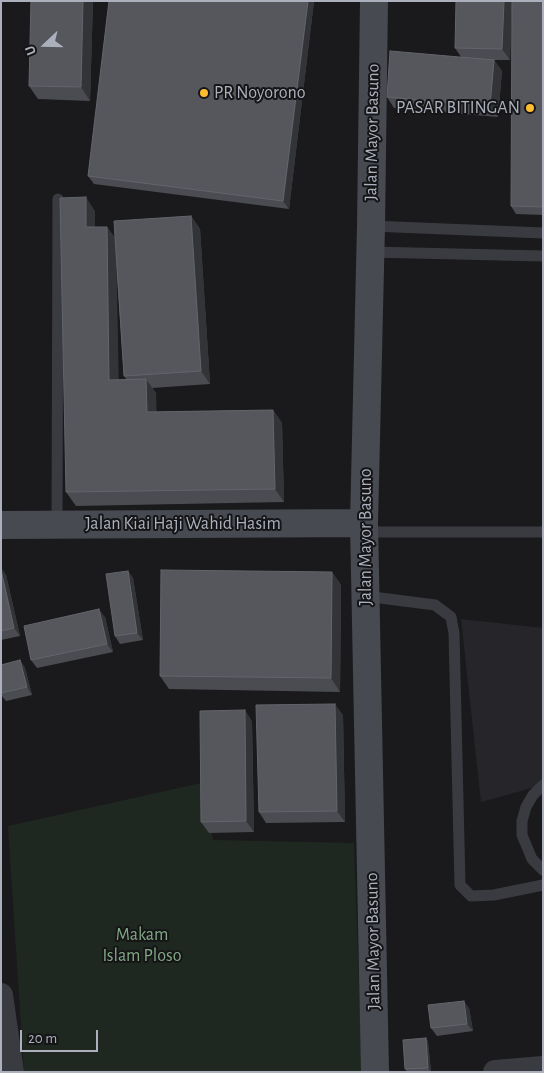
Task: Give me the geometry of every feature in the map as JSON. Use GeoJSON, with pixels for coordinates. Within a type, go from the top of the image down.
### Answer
{"type":"FeatureCollection","features":[{"type":"Feature","properties":{"kind":"main road","name":"Jalan Mayor Basuno"},"geometry":{"type":"LineString","coordinates":[[374,1],[371,239],[364,527],[375,1072]]}},
{"type":"Feature","properties":{"kind":"main road","name":"Jalan Kiai Haji Wahid Hasim"},"geometry":{"type":"LineString","coordinates":[[1,525],[364,527]]}},
{"type":"Feature","properties":{"kind":"street"},"geometry":{"type":"LineString","coordinates":[[1,995],[12,1072]]}},
{"type":"Feature","properties":{"kind":"street"},"geometry":{"type":"LineString","coordinates":[[495,1072],[539,1069]]}},
{"type":"Feature","properties":{"kind":"lane"},"geometry":{"type":"LineString","coordinates":[[57,524],[58,199]]}},
{"type":"Feature","properties":{"kind":"lane"},"geometry":{"type":"LineString","coordinates":[[371,239],[543,234]]}},
{"type":"Feature","properties":{"kind":"lane"},"geometry":{"type":"LineString","coordinates":[[371,239],[543,256]]}},
{"type":"Feature","properties":{"kind":"lane"},"geometry":{"type":"LineString","coordinates":[[364,527],[543,532]]}},
{"type":"Feature","properties":{"kind":"lane"},"geometry":{"type":"LineString","coordinates":[[365,596],[435,606],[451,617],[454,633],[460,885],[471,896],[494,895],[543,885]]}},
{"type":"Feature","properties":{"kind":"lane"},"geometry":{"type":"LineString","coordinates":[[543,785],[533,795],[526,807],[522,821],[522,835],[532,859],[543,870]]}},
{"type":"Feature","properties":{"kind":"shaded area"},"geometry":{"type":"Polygon","coordinates":[[[461,619],[543,628],[543,785],[481,802],[461,619]]]}},
{"type":"Feature","properties":{"kind":"green space","name":"Makam Islam Ploso"},"geometry":{"type":"Polygon","coordinates":[[[201,783],[213,840],[354,843],[362,1072],[24,1072],[8,826],[201,783]]]}},
{"type":"Feature","properties":{"kind":"building"},"geometry":{"type":"Polygon","coordinates":[[[31,1],[83,1],[81,87],[29,86],[31,1]]]}},
{"type":"Feature","properties":{"kind":"building","name":"PR Noyorono"},"geometry":{"type":"Polygon","coordinates":[[[109,1],[308,1],[283,201],[88,176],[109,1]]]}},
{"type":"Feature","properties":{"kind":"building"},"geometry":{"type":"Polygon","coordinates":[[[456,1],[504,1],[502,49],[455,48],[456,1]]]}},
{"type":"Feature","properties":{"kind":"building","name":"PASAR BITINGAN"},"geometry":{"type":"Polygon","coordinates":[[[512,1],[543,1],[543,207],[511,206],[512,1]]]}},
{"type":"Feature","properties":{"kind":"building"},"geometry":{"type":"Polygon","coordinates":[[[390,51],[494,60],[490,106],[387,97],[390,51]]]}},
{"type":"Feature","properties":{"kind":"building"},"geometry":{"type":"Polygon","coordinates":[[[86,197],[86,227],[107,227],[109,380],[146,379],[147,412],[273,410],[275,489],[66,492],[60,198],[86,197]]]}},
{"type":"Feature","properties":{"kind":"building"},"geometry":{"type":"Polygon","coordinates":[[[191,216],[201,371],[124,376],[114,221],[191,216]]]}},
{"type":"Feature","properties":{"kind":"building"},"geometry":{"type":"Polygon","coordinates":[[[1,570],[14,628],[1,631],[1,570]]]}},
{"type":"Feature","properties":{"kind":"building"},"geometry":{"type":"Polygon","coordinates":[[[161,570],[332,572],[331,678],[160,676],[161,570]]]}},
{"type":"Feature","properties":{"kind":"building"},"geometry":{"type":"Polygon","coordinates":[[[128,571],[137,633],[115,636],[106,574],[128,571]]]}},
{"type":"Feature","properties":{"kind":"building"},"geometry":{"type":"Polygon","coordinates":[[[99,609],[107,644],[31,660],[24,626],[99,609]]]}},
{"type":"Feature","properties":{"kind":"building"},"geometry":{"type":"Polygon","coordinates":[[[20,660],[27,687],[1,693],[1,665],[20,660]]]}},
{"type":"Feature","properties":{"kind":"building"},"geometry":{"type":"Polygon","coordinates":[[[335,704],[337,811],[259,812],[256,705],[335,704]]]}},
{"type":"Feature","properties":{"kind":"building"},"geometry":{"type":"Polygon","coordinates":[[[245,710],[246,821],[201,822],[200,711],[245,710]]]}},
{"type":"Feature","properties":{"kind":"building"},"geometry":{"type":"Polygon","coordinates":[[[464,1001],[467,1024],[431,1028],[428,1005],[464,1001]]]}},
{"type":"Feature","properties":{"kind":"building"},"geometry":{"type":"Polygon","coordinates":[[[426,1038],[428,1068],[405,1069],[403,1040],[426,1038]]]}},
{"type":"Feature","properties":{"kind":"place","name":"PR Noyorono"},"geometry":{"type":"Point","coordinates":[204,93]}},
{"type":"Feature","properties":{"kind":"place","name":"PASAR BITINGAN"},"geometry":{"type":"Point","coordinates":[530,108]}}]}
